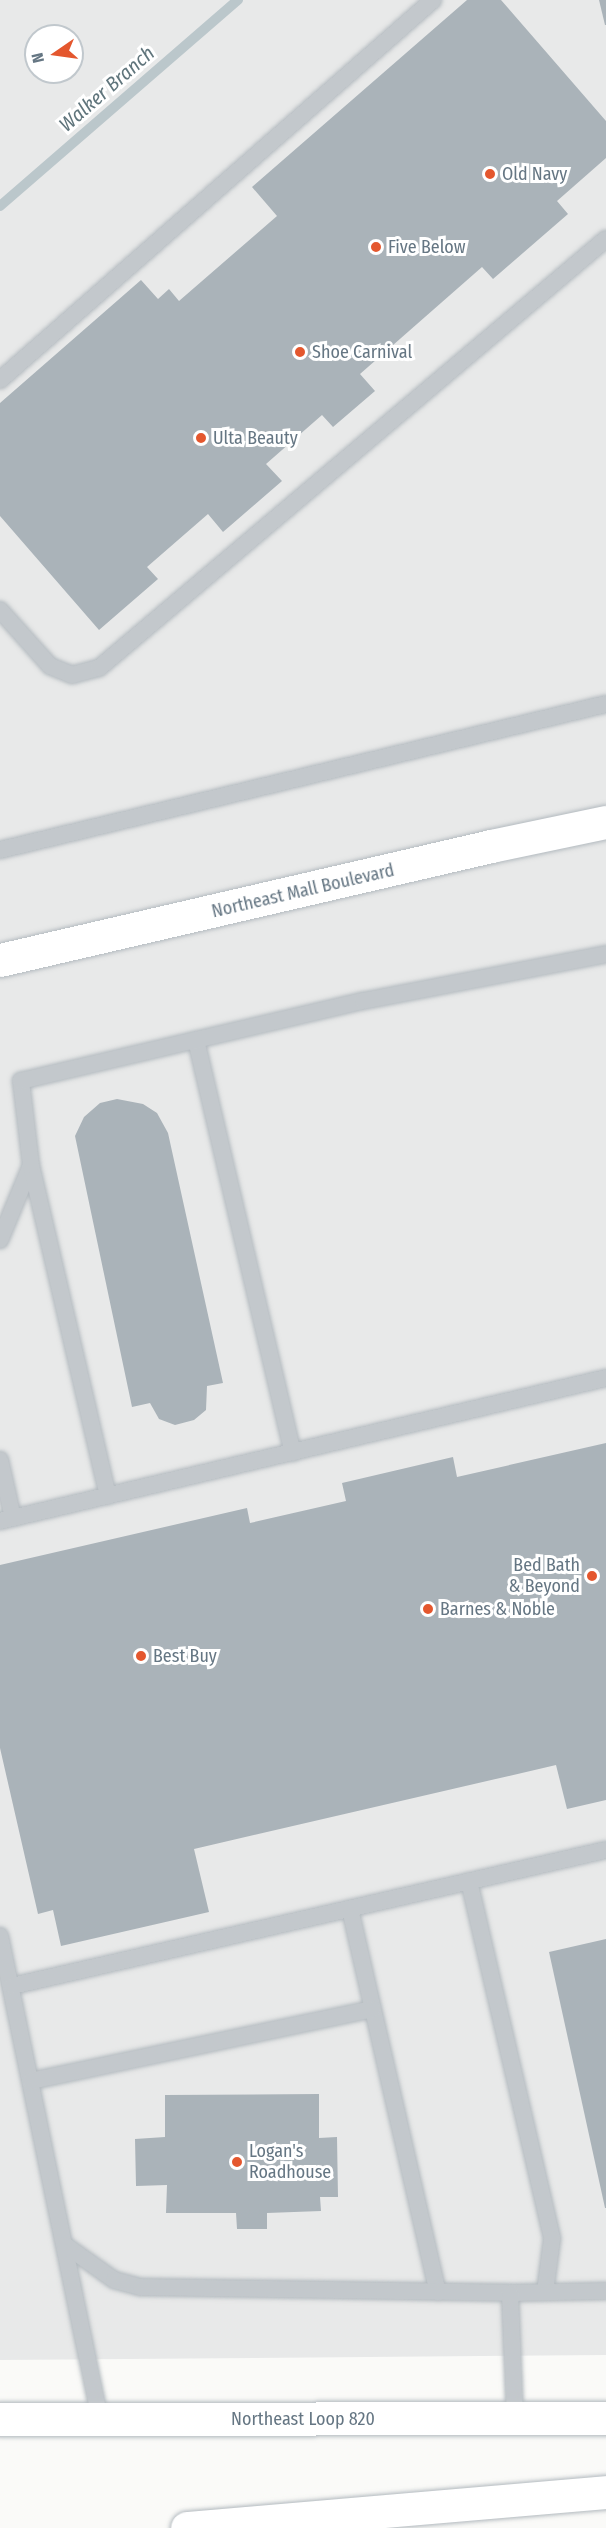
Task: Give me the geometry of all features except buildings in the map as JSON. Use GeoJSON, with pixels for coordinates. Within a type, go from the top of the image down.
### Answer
{"type":"FeatureCollection","features":[{"type":"Feature","properties":{"kind":"main road","name":"Northeast Mall Boulevard"},"geometry":{"type":"LineString","coordinates":[[0,960],[491,846],[606,822]]}},
{"type":"Feature","properties":{"kind":"main road","name":"Northeast Loop 820"},"geometry":{"type":"LineString","coordinates":[[0,2418],[606,2418]]}},
{"type":"Feature","properties":{"kind":"main road"},"geometry":{"type":"LineString","coordinates":[[198,2527],[606,2492]]}},
{"type":"Feature","properties":{"kind":"lane"},"geometry":{"type":"LineString","coordinates":[[0,380],[433,0]]}},
{"type":"Feature","properties":{"kind":"lane"},"geometry":{"type":"LineString","coordinates":[[0,610],[50,666],[72,675],[99,668],[606,238]]}},
{"type":"Feature","properties":{"kind":"lane"},"geometry":{"type":"LineString","coordinates":[[0,850],[606,704]]}},
{"type":"Feature","properties":{"kind":"lane"},"geometry":{"type":"LineString","coordinates":[[108,1496],[31,1165],[21,1081],[363,1001],[606,954]]}},
{"type":"Feature","properties":{"kind":"lane"},"geometry":{"type":"LineString","coordinates":[[196,1040],[293,1453]]}},
{"type":"Feature","properties":{"kind":"lane"},"geometry":{"type":"LineString","coordinates":[[0,1240],[31,1165]]}},
{"type":"Feature","properties":{"kind":"lane"},"geometry":{"type":"LineString","coordinates":[[0,1460],[7,1520],[606,1378]]}},
{"type":"Feature","properties":{"kind":"lane"},"geometry":{"type":"LineString","coordinates":[[12,1986],[606,1850]]}},
{"type":"Feature","properties":{"kind":"lane"},"geometry":{"type":"LineString","coordinates":[[468,1881],[552,2239],[545,2292]]}},
{"type":"Feature","properties":{"kind":"lane"},"geometry":{"type":"LineString","coordinates":[[350,1909],[438,2292]]}},
{"type":"Feature","properties":{"kind":"lane"},"geometry":{"type":"LineString","coordinates":[[0,1936],[32,2080],[100,2419]]}},
{"type":"Feature","properties":{"kind":"lane"},"geometry":{"type":"LineString","coordinates":[[32,2080],[373,2009]]}},
{"type":"Feature","properties":{"kind":"lane"},"geometry":{"type":"LineString","coordinates":[[0,2012],[17,2012]]}},
{"type":"Feature","properties":{"kind":"lane"},"geometry":{"type":"LineString","coordinates":[[65,2245],[114,2280],[141,2287],[510,2293],[606,2291]]}},
{"type":"Feature","properties":{"kind":"lane"},"geometry":{"type":"LineString","coordinates":[[510,2293],[515,2419]]}},
{"type":"Feature","properties":{"kind":"shaded area"},"geometry":{"type":"Polygon","coordinates":[[[0,0],[606,0],[606,2355],[0,2360],[0,0]]]}},
{"type":"Feature","properties":{"kind":"waterway","name":"Walker Branch"},"geometry":{"type":"LineString","coordinates":[[0,206],[238,0]]}},
{"type":"Feature","properties":{"kind":"place","name":"Old Navy"},"geometry":{"type":"Point","coordinates":[490,174]}},
{"type":"Feature","properties":{"kind":"place","name":"Five Below"},"geometry":{"type":"Point","coordinates":[376,247]}},
{"type":"Feature","properties":{"kind":"place","name":"Shoe Carnival"},"geometry":{"type":"Point","coordinates":[300,352]}},
{"type":"Feature","properties":{"kind":"place","name":"Ulta Beauty"},"geometry":{"type":"Point","coordinates":[201,438]}},
{"type":"Feature","properties":{"kind":"place","name":"Bed Bath & Beyond"},"geometry":{"type":"Point","coordinates":[592,1576]}},
{"type":"Feature","properties":{"kind":"place","name":"Barnes & Noble"},"geometry":{"type":"Point","coordinates":[428,1609]}},
{"type":"Feature","properties":{"kind":"place","name":"Best Buy"},"geometry":{"type":"Point","coordinates":[141,1656]}},
{"type":"Feature","properties":{"kind":"place","name":"Logan's Roadhouse"},"geometry":{"type":"Point","coordinates":[237,2162]}}]}
